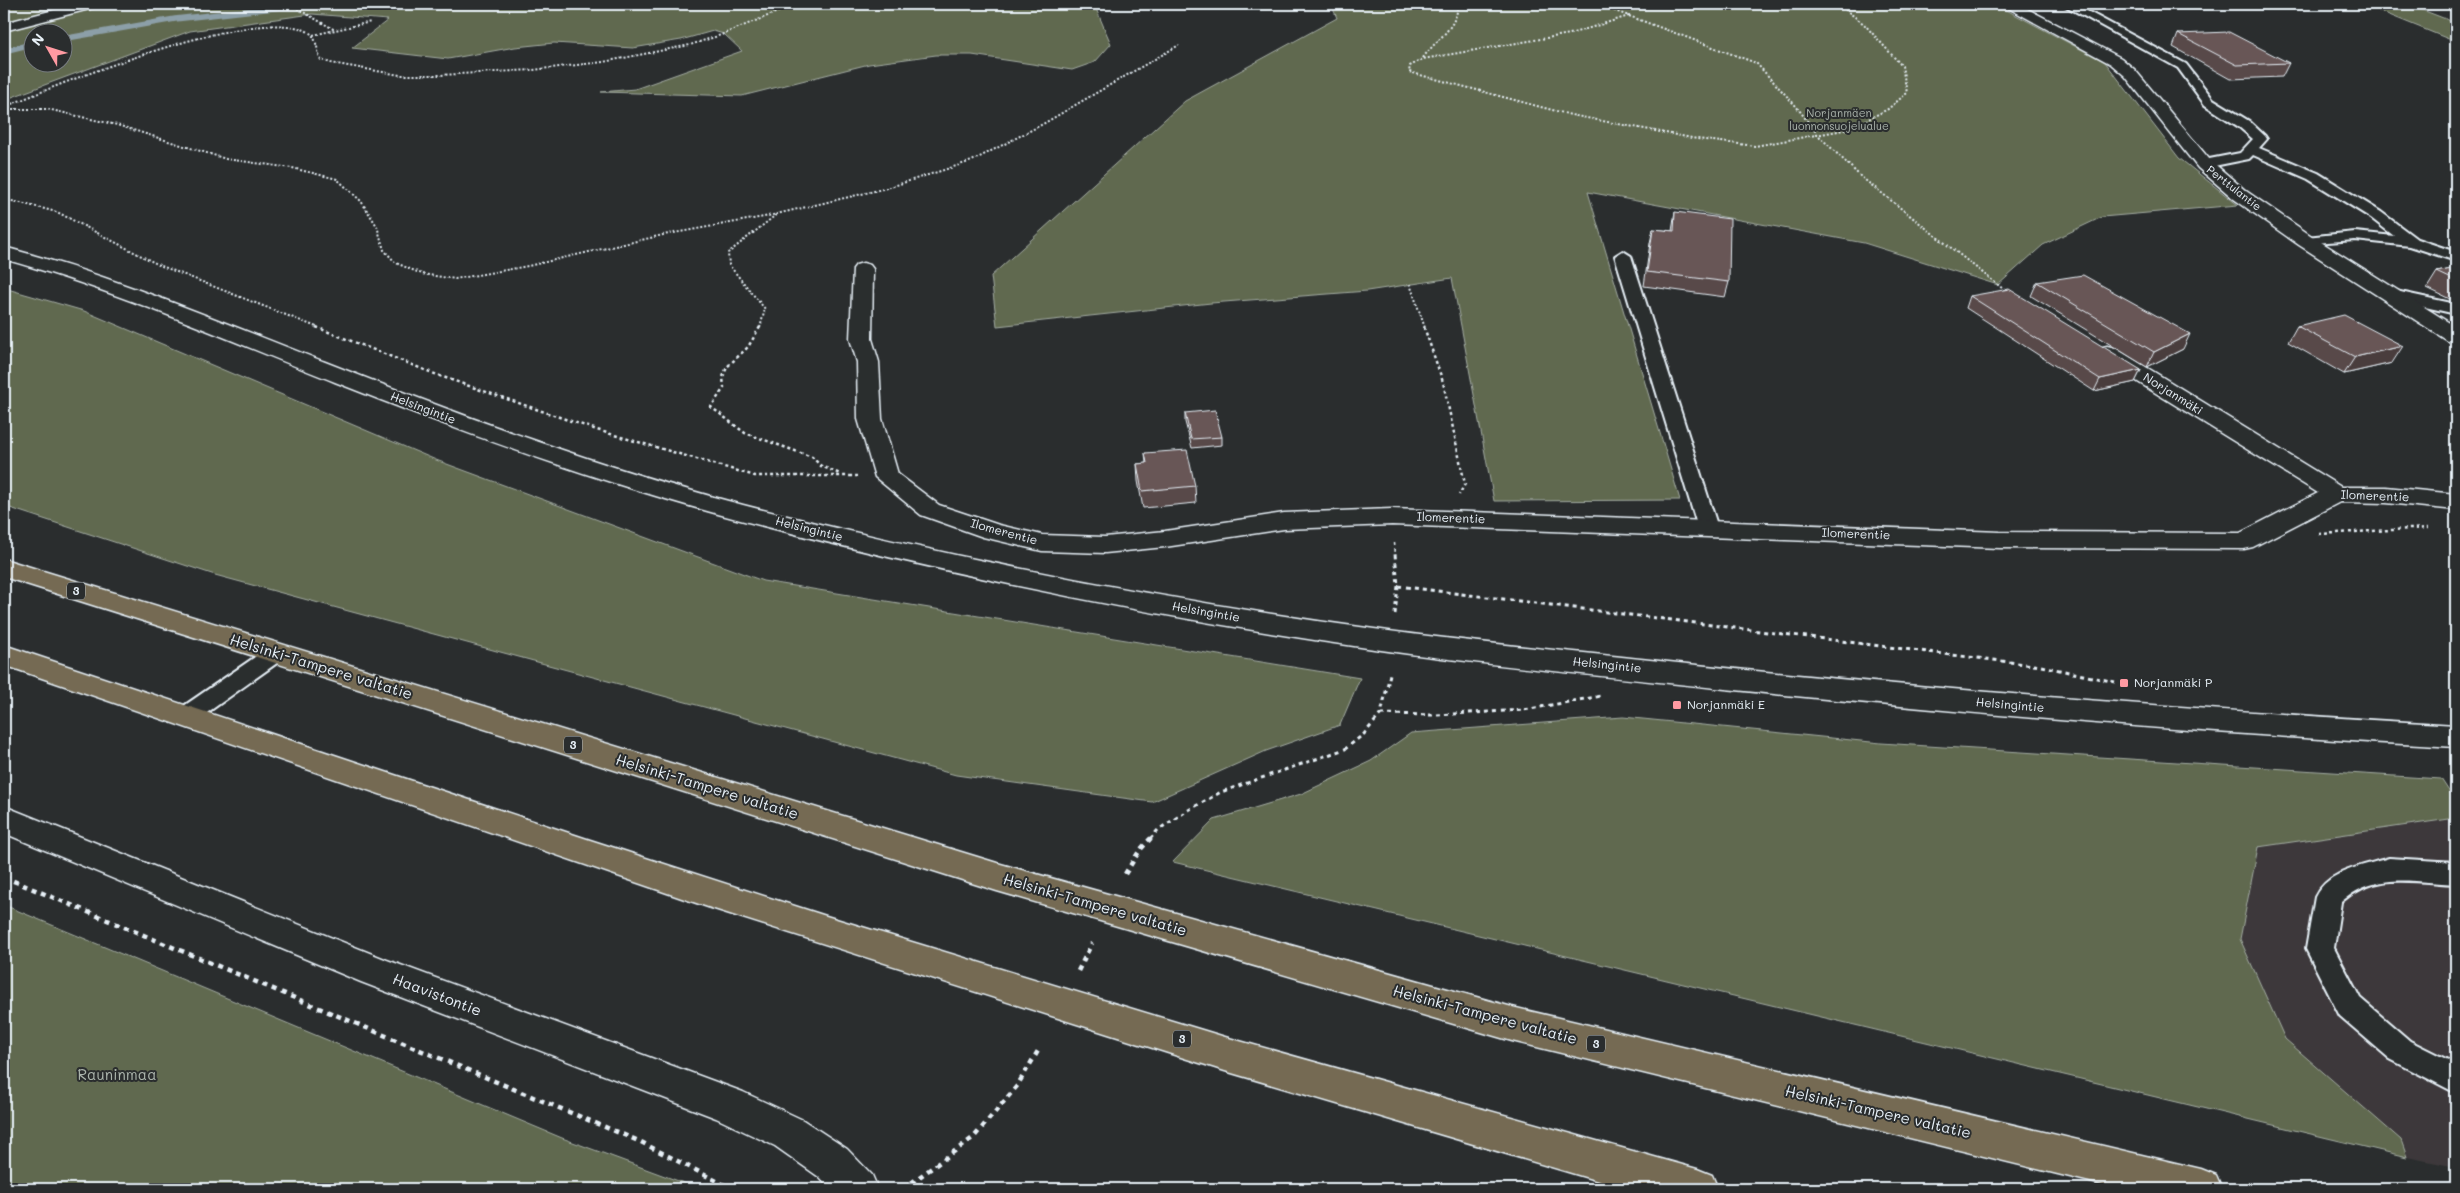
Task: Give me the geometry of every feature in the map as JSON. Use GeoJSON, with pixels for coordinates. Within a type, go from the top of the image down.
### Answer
{"type":"FeatureCollection","features":[{"type":"Feature","properties":{"kind":"highway","name":"Helsinki-Tampere valtatie"},"geometry":{"type":"LineString","coordinates":[[4,568],[996,877],[1512,1024],[2201,1189]]}},
{"type":"Feature","properties":{"kind":"highway","name":"3"},"geometry":{"type":"LineString","coordinates":[[4,655],[670,879],[943,968],[1497,1134],[1697,1189]]}},
{"type":"Feature","properties":{"kind":"street"},"geometry":{"type":"LineString","coordinates":[[4,27],[92,4]]}},
{"type":"Feature","properties":{"kind":"street","name":"Perttulantie"},"geometry":{"type":"LineString","coordinates":[[2008,4],[2116,61],[2130,73],[2204,164],[2240,195],[2306,241],[2456,336]]}},
{"type":"Feature","properties":{"kind":"street","name":"Helsingintie"},"geometry":{"type":"LineString","coordinates":[[4,253],[94,280],[478,429],[605,472],[724,508],[995,573],[1131,599],[1298,627],[1476,653],[2032,707],[2287,726],[2456,736]]}},
{"type":"Feature","properties":{"kind":"street"},"geometry":{"type":"LineString","coordinates":[[863,269],[861,339],[868,362],[870,419],[887,477]]}},
{"type":"Feature","properties":{"kind":"street","name":"Norjanmäki"},"geometry":{"type":"LineString","coordinates":[[2086,340],[2336,494]]}},
{"type":"Feature","properties":{"kind":"street","name":"Ilomerentie"},"geometry":{"type":"LineString","coordinates":[[887,477],[930,510],[992,531],[1042,542],[1105,544],[1165,539],[1284,521],[1392,517],[2000,540],[2244,541],[2336,494],[2394,495],[2456,502]]}},
{"type":"Feature","properties":{"kind":"street","name":"Haavistontie"},"geometry":{"type":"LineString","coordinates":[[4,820],[374,971],[729,1105],[789,1133],[833,1164],[857,1189]]}},
{"type":"Feature","properties":{"kind":"lane"},"geometry":{"type":"LineString","coordinates":[[2066,4],[2182,66],[2209,102],[2244,124],[2260,139],[2244,156],[2204,164]]}},
{"type":"Feature","properties":{"kind":"lane"},"geometry":{"type":"LineString","coordinates":[[2251,149],[2313,176],[2376,215],[2412,242]]}},
{"type":"Feature","properties":{"kind":"lane"},"geometry":{"type":"LineString","coordinates":[[2306,241],[2355,236],[2412,242],[2456,257]]}},
{"type":"Feature","properties":{"kind":"lane"},"geometry":{"type":"LineString","coordinates":[[1623,256],[1708,528]]}},
{"type":"Feature","properties":{"kind":"lane"},"geometry":{"type":"LineString","coordinates":[[2391,295],[2456,309]]}},
{"type":"Feature","properties":{"kind":"lane"},"geometry":{"type":"LineString","coordinates":[[186,716],[276,653]]}},
{"type":"Feature","properties":{"kind":"lane"},"geometry":{"type":"LineString","coordinates":[[2456,874],[2389,869],[2346,882],[2328,897],[2320,949],[2350,1007],[2400,1050],[2456,1079]]}},
{"type":"Feature","properties":{"kind":"path"},"geometry":{"type":"LineString","coordinates":[[297,4],[298,9],[336,30]]}},
{"type":"Feature","properties":{"kind":"path"},"geometry":{"type":"LineString","coordinates":[[4,108],[130,57],[192,39],[244,29],[285,25],[300,28],[313,35],[316,42],[316,50],[322,60],[360,69],[400,75],[533,70],[603,62],[690,45],[721,35],[797,4]]}},
{"type":"Feature","properties":{"kind":"path"},"geometry":{"type":"LineString","coordinates":[[1423,59],[1430,46],[1448,32],[1459,12],[1458,4]]}},
{"type":"Feature","properties":{"kind":"path"},"geometry":{"type":"LineString","coordinates":[[1595,4],[1675,35],[1734,53],[1756,63],[1796,106],[1818,134],[1860,176],[2010,294]]}},
{"type":"Feature","properties":{"kind":"path"},"geometry":{"type":"LineString","coordinates":[[1629,16],[1570,34],[1423,59],[1410,66],[1409,72],[1571,115],[1697,139],[1755,146],[1849,129],[1888,109],[1907,93],[1902,66],[1864,24],[1838,4]]}},
{"type":"Feature","properties":{"kind":"path"},"geometry":{"type":"LineString","coordinates":[[313,35],[371,22]]}},
{"type":"Feature","properties":{"kind":"path"},"geometry":{"type":"LineString","coordinates":[[4,108],[46,109],[117,125],[226,159],[292,168],[337,179],[361,201],[378,226],[384,250],[396,262],[422,274],[455,278],[528,266],[663,236],[778,214],[887,188],[972,162],[1041,126],[1179,45]]}},
{"type":"Feature","properties":{"kind":"path"},"geometry":{"type":"LineString","coordinates":[[4,198],[58,212],[159,265],[440,376],[597,430],[755,476],[842,475],[887,477]]}},
{"type":"Feature","properties":{"kind":"path"},"geometry":{"type":"LineString","coordinates":[[778,214],[728,253],[729,265],[765,309],[761,326],[748,347],[727,367],[723,376],[724,388],[711,407],[745,433],[812,457],[821,466],[842,475]]}},
{"type":"Feature","properties":{"kind":"path"},"geometry":{"type":"LineString","coordinates":[[1410,284],[1443,382],[1464,484],[1448,518]]}},
{"type":"Feature","properties":{"kind":"path"},"geometry":{"type":"LineString","coordinates":[[1392,517],[1398,586],[1395,615]]}},
{"type":"Feature","properties":{"kind":"path"},"geometry":{"type":"LineString","coordinates":[[2310,535],[2377,529],[2436,528]]}},
{"type":"Feature","properties":{"kind":"path"},"geometry":{"type":"LineString","coordinates":[[1398,586],[2040,666],[2124,684]]}},
{"type":"Feature","properties":{"kind":"path"},"geometry":{"type":"LineString","coordinates":[[1125,874],[1140,850],[1158,830],[1185,812],[1221,792],[1345,749],[1364,734],[1381,714],[1390,674]]}},
{"type":"Feature","properties":{"kind":"path"},"geometry":{"type":"LineString","coordinates":[[1381,714],[1435,715],[1524,710],[1608,695]]}},
{"type":"Feature","properties":{"kind":"path"},"geometry":{"type":"LineString","coordinates":[[4,877],[641,1142],[732,1189]]}},
{"type":"Feature","properties":{"kind":"path"},"geometry":{"type":"LineString","coordinates":[[1078,971],[1092,944]]}},
{"type":"Feature","properties":{"kind":"path"},"geometry":{"type":"LineString","coordinates":[[903,1189],[974,1137],[1017,1086],[1038,1051]]}},
{"type":"Feature","properties":{"kind":"shaded area"},"geometry":{"type":"Polygon","coordinates":[[[2456,818],[2456,1167],[2407,1157],[2401,1140],[2285,1039],[2240,939],[2258,847],[2456,818]]]}},
{"type":"Feature","properties":{"kind":"green space"},"geometry":{"type":"Polygon","coordinates":[[[4,4],[1094,4],[1111,44],[1095,62],[1072,70],[972,55],[936,55],[869,64],[742,96],[601,92],[635,89],[742,51],[724,34],[713,31],[681,40],[633,48],[554,43],[515,47],[448,59],[352,48],[388,20],[312,14],[190,31],[4,100],[4,4]]]}},
{"type":"Feature","properties":{"kind":"green space","name":"Norjanmäen luonnonsuojelualue"},"geometry":{"type":"Polygon","coordinates":[[[1331,4],[1995,4],[2105,62],[2179,158],[2238,205],[2102,217],[2043,245],[1998,285],[1864,243],[1588,192],[1680,500],[1494,501],[1452,278],[1367,291],[1211,303],[997,326],[991,276],[1185,101],[1337,18],[1331,4]]]}},
{"type":"Feature","properties":{"kind":"green space"},"geometry":{"type":"Polygon","coordinates":[[[2362,4],[2407,4],[2456,23],[2456,42],[2362,4]]]}},
{"type":"Feature","properties":{"kind":"green space"},"geometry":{"type":"Polygon","coordinates":[[[4,288],[84,311],[436,460],[763,581],[1360,678],[1340,725],[1266,751],[1152,802],[956,775],[215,575],[4,506],[4,288]]]}},
{"type":"Feature","properties":{"kind":"green space"},"geometry":{"type":"Polygon","coordinates":[[[1623,717],[1881,743],[2441,779],[2456,802],[2456,818],[2258,847],[2240,939],[2285,1039],[2401,1140],[2407,1157],[1173,862],[1214,820],[1301,794],[1371,761],[1411,733],[1623,717]]]}},
{"type":"Feature","properties":{"kind":"green space","name":"Rauninmaa"},"geometry":{"type":"Polygon","coordinates":[[[4,905],[562,1138],[700,1189],[4,1189],[4,905]]]}},
{"type":"Feature","properties":{"kind":"building"},"geometry":{"type":"Polygon","coordinates":[[[2229,32],[2289,63],[2237,65],[2178,34],[2229,32]]]}},
{"type":"Feature","properties":{"kind":"building"},"geometry":{"type":"Polygon","coordinates":[[[1675,212],[1730,219],[1729,282],[1647,272],[1653,229],[1674,231],[1675,212]]]}},
{"type":"Feature","properties":{"kind":"building"},"geometry":{"type":"Polygon","coordinates":[[[2456,268],[2456,281],[2437,272],[2456,268]]]}},
{"type":"Feature","properties":{"kind":"building"},"geometry":{"type":"Polygon","coordinates":[[[2083,275],[2190,334],[2154,352],[2037,282],[2083,275]]]}},
{"type":"Feature","properties":{"kind":"building"},"geometry":{"type":"Polygon","coordinates":[[[2009,289],[2141,370],[2100,379],[1970,296],[2009,289]]]}},
{"type":"Feature","properties":{"kind":"building"},"geometry":{"type":"Polygon","coordinates":[[[2344,315],[2403,346],[2355,357],[2297,326],[2344,315]]]}},
{"type":"Feature","properties":{"kind":"building"},"geometry":{"type":"Polygon","coordinates":[[[1215,410],[1222,437],[1191,439],[1185,413],[1215,410]]]}},
{"type":"Feature","properties":{"kind":"building"},"geometry":{"type":"Polygon","coordinates":[[[1187,450],[1195,486],[1142,491],[1137,464],[1147,463],[1145,453],[1187,450]]]}},
{"type":"Feature","properties":{"kind":"waterway"},"geometry":{"type":"LineString","coordinates":[[310,5],[331,4]]}},
{"type":"Feature","properties":{"kind":"waterway"},"geometry":{"type":"LineString","coordinates":[[72,37],[175,19],[283,7]]}},
{"type":"Feature","properties":{"kind":"waterway"},"geometry":{"type":"LineString","coordinates":[[4,51],[22,46]]}},
{"type":"Feature","properties":{"kind":"place","name":"Norjanmäki P"},"geometry":{"type":"Point","coordinates":[2124,683]}},
{"type":"Feature","properties":{"kind":"place","name":"Norjanmäki E"},"geometry":{"type":"Point","coordinates":[1677,705]}}]}
